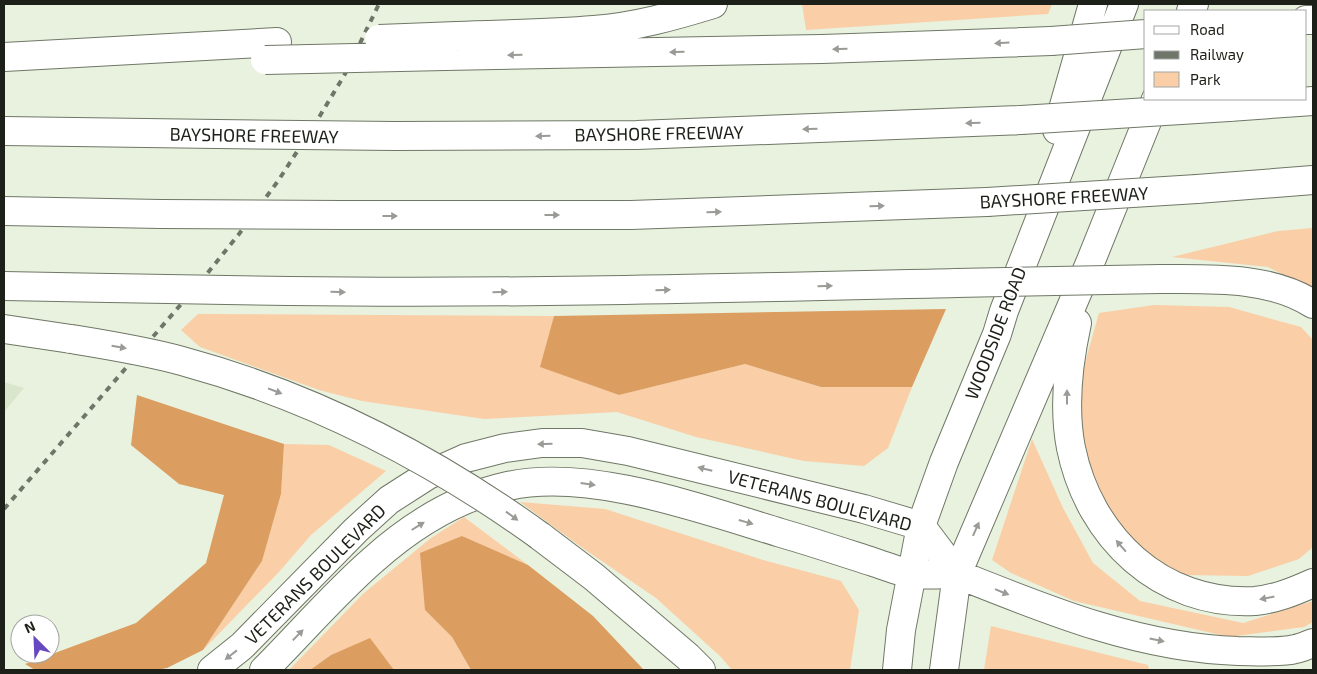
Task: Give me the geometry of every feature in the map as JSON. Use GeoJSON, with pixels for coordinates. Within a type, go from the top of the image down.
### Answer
{"type":"FeatureCollection","features":[{"type":"Feature","properties":{"kind":"main road"},"geometry":{"type":"LineString","coordinates":[[451,46],[638,24],[682,14],[713,4]]}},
{"type":"Feature","properties":{"kind":"main road"},"geometry":{"type":"LineString","coordinates":[[1004,311],[1088,28],[1093,4]]}},
{"type":"Feature","properties":{"kind":"main road","name":"WOODSIDE ROAD"},"geometry":{"type":"LineString","coordinates":[[897,670],[901,630],[921,526],[1124,4]]}},
{"type":"Feature","properties":{"kind":"main road"},"geometry":{"type":"LineString","coordinates":[[4,58],[451,46],[822,50],[1051,41],[1144,34]]}},
{"type":"Feature","properties":{"kind":"main road"},"geometry":{"type":"LineString","coordinates":[[944,670],[957,574],[1090,263],[1156,100]]}},
{"type":"Feature","properties":{"kind":"main road","name":"BAYSHORE FREEWAY"},"geometry":{"type":"LineString","coordinates":[[4,131],[395,136],[637,135],[1021,120],[1313,101]]}},
{"type":"Feature","properties":{"kind":"main road","name":"BAYSHORE FREEWAY"},"geometry":{"type":"LineString","coordinates":[[4,211],[341,215],[631,214],[987,202],[1313,180]]}},
{"type":"Feature","properties":{"kind":"main road"},"geometry":{"type":"LineString","coordinates":[[1090,263],[1072,348],[1067,388],[1068,419],[1071,447],[1078,475],[1090,504],[1107,529],[1147,571],[1171,585],[1200,596],[1227,600],[1257,600],[1285,595],[1313,583]]}},
{"type":"Feature","properties":{"kind":"main road"},"geometry":{"type":"LineString","coordinates":[[4,286],[428,293],[565,292],[1160,278],[1248,283],[1275,288],[1313,304]]}},
{"type":"Feature","properties":{"kind":"main road"},"geometry":{"type":"LineString","coordinates":[[4,329],[71,338],[181,360],[251,382],[325,412],[412,454],[498,506],[540,536],[594,577],[701,670]]}},
{"type":"Feature","properties":{"kind":"main road","name":"VETERANS BOULEVARD"},"geometry":{"type":"LineString","coordinates":[[212,670],[242,646],[356,530],[389,500],[428,475],[466,458],[505,448],[542,443],[582,443],[628,451],[820,497],[921,526],[957,574]]}},
{"type":"Feature","properties":{"kind":"main road","name":"VETERANS BOULEVARD"},"geometry":{"type":"LineString","coordinates":[[264,670],[373,560],[411,530],[446,508],[477,494],[509,486],[543,482],[582,483],[624,489],[674,501],[783,533],[912,574],[957,574]]}},
{"type":"Feature","properties":{"kind":"main road"},"geometry":{"type":"LineString","coordinates":[[957,574],[1081,622],[1170,643],[1212,650],[1252,651],[1295,650],[1313,643]]}},
{"type":"Feature","properties":{"kind":"shaded area"},"geometry":{"type":"Polygon","coordinates":[[[946,309],[912,387],[821,387],[745,364],[619,395],[540,367],[554,316],[946,309]]]}},
{"type":"Feature","properties":{"kind":"shaded area"},"geometry":{"type":"Polygon","coordinates":[[[4,382],[24,388],[4,412],[4,382]]]}},
{"type":"Feature","properties":{"kind":"shaded area"},"geometry":{"type":"Polygon","coordinates":[[[137,395],[284,444],[281,494],[262,561],[203,650],[167,668],[157,670],[35,670],[25,664],[60,664],[60,651],[136,623],[206,563],[224,495],[179,484],[131,445],[137,395]]]}},
{"type":"Feature","properties":{"kind":"shaded area"},"geometry":{"type":"Polygon","coordinates":[[[462,536],[528,565],[593,616],[644,670],[471,670],[452,637],[425,610],[420,553],[462,536]]]}},
{"type":"Feature","properties":{"kind":"shaded area"},"geometry":{"type":"Polygon","coordinates":[[[370,638],[394,670],[310,670],[331,655],[370,638]]]}},
{"type":"Feature","properties":{"kind":"green space"},"geometry":{"type":"Polygon","coordinates":[[[802,4],[1052,4],[1048,14],[806,30],[802,4]]]}},
{"type":"Feature","properties":{"kind":"green space"},"geometry":{"type":"Polygon","coordinates":[[[1313,228],[1313,290],[1268,267],[1172,257],[1278,231],[1313,228]]]}},
{"type":"Feature","properties":{"kind":"green space"},"geometry":{"type":"Polygon","coordinates":[[[1154,305],[1229,307],[1301,327],[1313,340],[1313,547],[1299,559],[1248,576],[1185,575],[1143,552],[1102,507],[1083,452],[1081,377],[1099,313],[1154,305]]]}},
{"type":"Feature","properties":{"kind":"green space"},"geometry":{"type":"Polygon","coordinates":[[[198,314],[554,316],[541,367],[619,395],[745,364],[821,387],[912,387],[888,448],[864,466],[804,461],[696,437],[617,412],[484,419],[362,401],[319,390],[200,347],[181,330],[198,314]]]}},
{"type":"Feature","properties":{"kind":"green space"},"geometry":{"type":"Polygon","coordinates":[[[1032,439],[1063,508],[1093,563],[1140,601],[1243,623],[1313,601],[1313,622],[1304,627],[1229,637],[1074,601],[1011,573],[992,560],[1032,439]]]}},
{"type":"Feature","properties":{"kind":"green space"},"geometry":{"type":"Polygon","coordinates":[[[284,444],[329,445],[386,471],[311,535],[279,572],[203,650],[262,561],[281,494],[284,444]]]}},
{"type":"Feature","properties":{"kind":"green space"},"geometry":{"type":"Polygon","coordinates":[[[520,502],[605,509],[763,560],[841,581],[859,610],[850,670],[732,670],[721,657],[656,598],[520,502]]]}},
{"type":"Feature","properties":{"kind":"green space"},"geometry":{"type":"Polygon","coordinates":[[[464,517],[528,565],[462,536],[425,610],[452,637],[471,670],[394,670],[370,639],[331,655],[310,670],[289,670],[364,593],[431,538],[464,517]]]}},
{"type":"Feature","properties":{"kind":"green space"},"geometry":{"type":"Polygon","coordinates":[[[991,626],[1148,665],[1149,670],[984,670],[991,626]]]}},
{"type":"Feature","properties":{"kind":"railway"},"geometry":{"type":"LineString","coordinates":[[4,509],[202,280],[239,234],[278,181],[315,124],[345,74],[379,4]]}}]}
